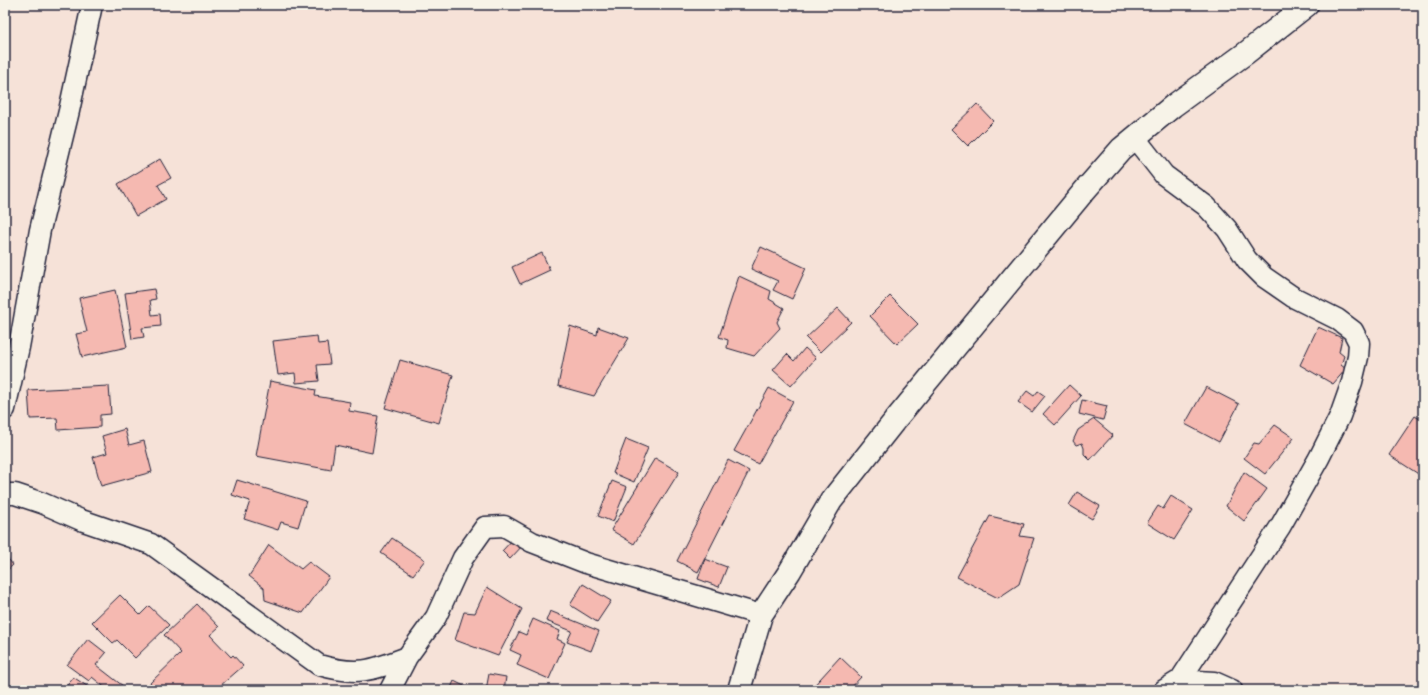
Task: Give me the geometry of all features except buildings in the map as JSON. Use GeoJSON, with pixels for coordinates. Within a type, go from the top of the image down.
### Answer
{"type":"FeatureCollection","features":[{"type":"Feature","properties":{"kind":"main road"},"geometry":{"type":"LineString","coordinates":[[739,690],[761,614],[790,571],[831,501],[896,419],[1085,190],[1121,149],[1173,106],[1246,53],[1307,5]]}},
{"type":"Feature","properties":{"kind":"street"},"geometry":{"type":"LineString","coordinates":[[5,409],[20,347],[40,230],[69,111],[92,5]]}},
{"type":"Feature","properties":{"kind":"street"},"geometry":{"type":"LineString","coordinates":[[1135,138],[1164,175],[1185,189],[1212,212],[1227,229],[1247,260],[1264,277],[1293,297],[1337,319],[1353,331],[1359,343],[1358,357],[1352,382],[1340,416],[1319,458],[1280,527],[1172,685]]}},
{"type":"Feature","properties":{"kind":"street"},"geometry":{"type":"LineString","coordinates":[[5,494],[15,494],[42,503],[81,520],[150,544],[319,665],[338,671],[362,671],[381,667],[407,657]]}},
{"type":"Feature","properties":{"kind":"street"},"geometry":{"type":"LineString","coordinates":[[390,690],[407,657],[436,617],[463,558],[485,527],[504,526],[532,542],[586,563],[761,614]]}},
{"type":"Feature","properties":{"kind":"street"},"geometry":{"type":"LineString","coordinates":[[1172,685],[1214,682],[1232,690]]}}]}
